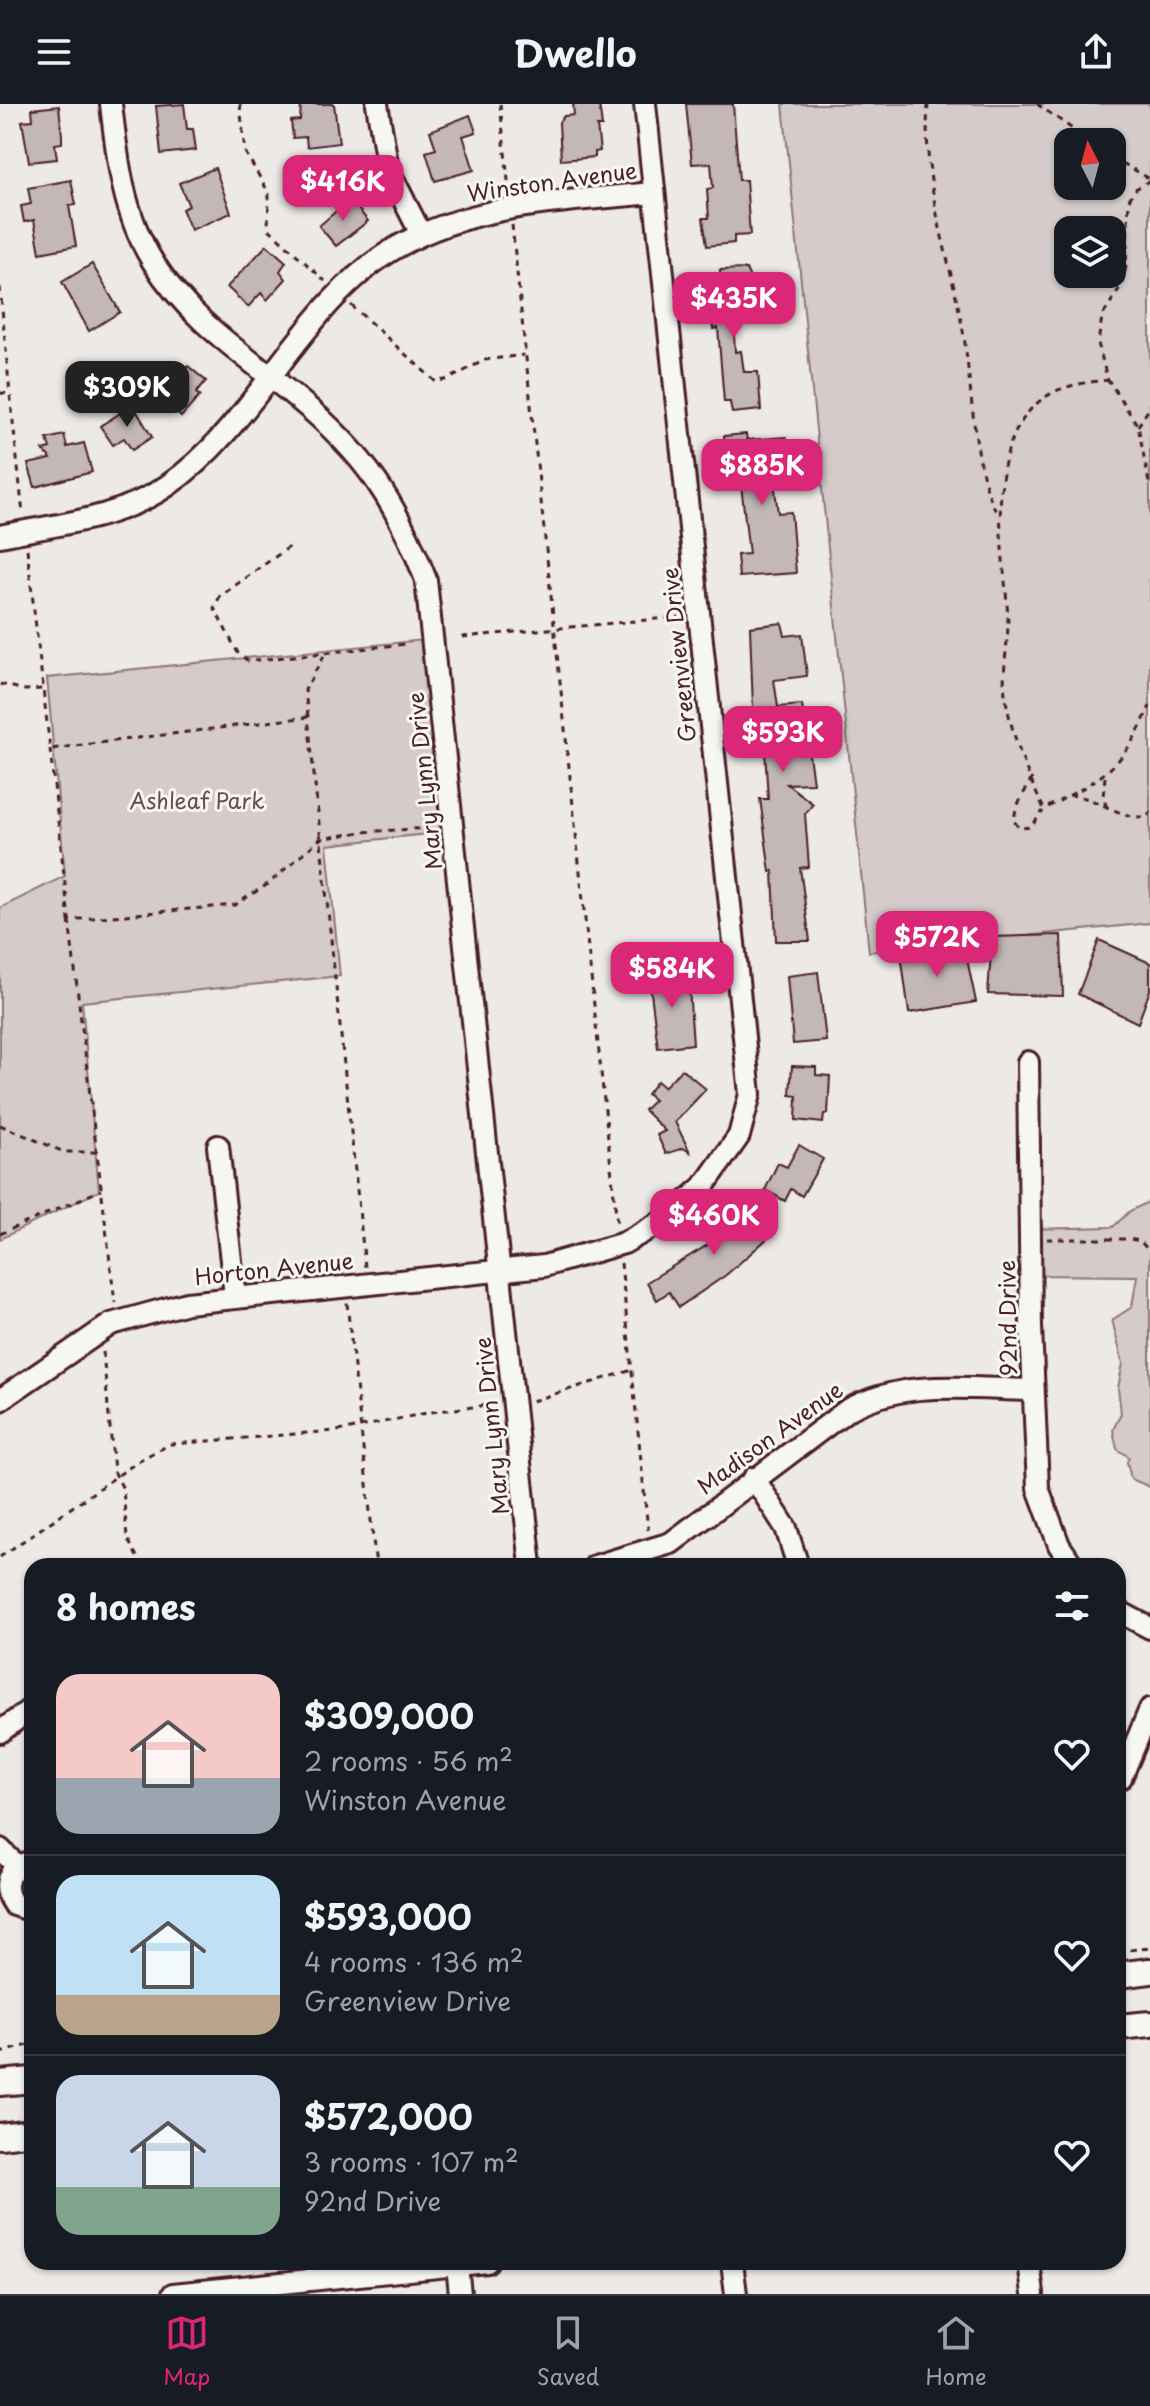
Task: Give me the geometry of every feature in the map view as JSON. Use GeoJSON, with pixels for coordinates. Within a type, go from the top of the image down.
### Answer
{"type":"FeatureCollection","features":[{"type":"Feature","properties":{"kind":"main road"},"geometry":{"type":"LineString","coordinates":[[1126,1974],[1150,1971]]}},
{"type":"Feature","properties":{"kind":"main road"},"geometry":{"type":"LineString","coordinates":[[1126,2026],[1150,2024]]}},
{"type":"Feature","properties":{"kind":"main road"},"geometry":{"type":"LineString","coordinates":[[0,2083],[24,2081]]}},
{"type":"Feature","properties":{"kind":"main road"},"geometry":{"type":"LineString","coordinates":[[0,2136],[24,2133]]}},
{"type":"Feature","properties":{"kind":"street","name":"Mary Lynn Drive"},"geometry":{"type":"LineString","coordinates":[[111,104],[120,177],[151,260],[186,308],[299,400],[357,456],[405,525],[426,580],[530,1558]]}},
{"type":"Feature","properties":{"kind":"street"},"geometry":{"type":"LineString","coordinates":[[377,104],[388,169],[421,234]]}},
{"type":"Feature","properties":{"kind":"street","name":"Greenview Drive"},"geometry":{"type":"LineString","coordinates":[[577,1257],[619,1245],[666,1219],[703,1187],[739,1136],[750,1094],[645,104]]}},
{"type":"Feature","properties":{"kind":"street","name":"Winston Avenue"},"geometry":{"type":"LineString","coordinates":[[0,536],[51,529],[122,509],[167,486],[205,455],[355,276],[421,234],[455,220],[511,208],[653,193]]}},
{"type":"Feature","properties":{"kind":"street","name":"92nd Drive"},"geometry":{"type":"LineString","coordinates":[[1028,1062],[1033,1390],[1038,1488],[1059,1545],[1068,1558]]}},
{"type":"Feature","properties":{"kind":"street"},"geometry":{"type":"LineString","coordinates":[[218,1146],[235,1296]]}},
{"type":"Feature","properties":{"kind":"street","name":"Horton Avenue"},"geometry":{"type":"LineString","coordinates":[[0,1400],[108,1326],[187,1303],[544,1266],[577,1257]]}},
{"type":"Feature","properties":{"kind":"street","name":"Madison Avenue"},"geometry":{"type":"LineString","coordinates":[[629,1558],[671,1543],[846,1411],[891,1391],[1033,1390]]}},
{"type":"Feature","properties":{"kind":"street"},"geometry":{"type":"LineString","coordinates":[[754,1478],[786,1528],[795,1558]]}},
{"type":"Feature","properties":{"kind":"street"},"geometry":{"type":"LineString","coordinates":[[1126,1615],[1150,1628]]}},
{"type":"Feature","properties":{"kind":"street"},"geometry":{"type":"LineString","coordinates":[[1126,1766],[1150,1709]]}},
{"type":"Feature","properties":{"kind":"street"},"geometry":{"type":"LineString","coordinates":[[0,1732],[24,1714]]}},
{"type":"Feature","properties":{"kind":"street"},"geometry":{"type":"LineString","coordinates":[[0,1849],[24,1864],[7,1882],[9,1898],[18,1908],[24,1909]]}},
{"type":"Feature","properties":{"kind":"street"},"geometry":{"type":"LineString","coordinates":[[173,2294],[408,2270]]}},
{"type":"Feature","properties":{"kind":"street"},"geometry":{"type":"LineString","coordinates":[[458,2270],[460,2294]]}},
{"type":"Feature","properties":{"kind":"street"},"geometry":{"type":"LineString","coordinates":[[733,2270],[736,2294]]}},
{"type":"Feature","properties":{"kind":"street"},"geometry":{"type":"LineString","coordinates":[[1030,2270],[1033,2294]]}},
{"type":"Feature","properties":{"kind":"path"},"geometry":{"type":"LineString","coordinates":[[500,104],[650,1548]]}},
{"type":"Feature","properties":{"kind":"path"},"geometry":{"type":"LineString","coordinates":[[928,104],[927,175],[964,334],[985,471],[993,507],[999,516]]}},
{"type":"Feature","properties":{"kind":"path"},"geometry":{"type":"LineString","coordinates":[[1037,104],[1071,128]]}},
{"type":"Feature","properties":{"kind":"path"},"geometry":{"type":"LineString","coordinates":[[1126,165],[1150,179],[1134,190],[1129,200],[1122,284],[1098,332],[1109,380],[1138,426],[1150,488]]}},
{"type":"Feature","properties":{"kind":"path"},"geometry":{"type":"LineString","coordinates":[[0,287],[25,531],[115,1305],[102,1345],[127,1538],[138,1558]]}},
{"type":"Feature","properties":{"kind":"path"},"geometry":{"type":"LineString","coordinates":[[1032,778],[1016,808],[1014,821],[1019,828],[1031,827],[1042,816],[1044,809],[1005,696],[1008,622],[999,516],[1011,449],[1020,426],[1032,408],[1060,388],[1109,380]]}},
{"type":"Feature","properties":{"kind":"path"},"geometry":{"type":"LineString","coordinates":[[0,393],[10,394]]}},
{"type":"Feature","properties":{"kind":"path"},"geometry":{"type":"LineString","coordinates":[[1138,426],[1150,407]]}},
{"type":"Feature","properties":{"kind":"path"},"geometry":{"type":"LineString","coordinates":[[289,547],[220,596],[214,608],[238,653],[248,661],[406,644]]}},
{"type":"Feature","properties":{"kind":"path"},"geometry":{"type":"LineString","coordinates":[[462,637],[554,628],[588,628],[699,615]]}},
{"type":"Feature","properties":{"kind":"path"},"geometry":{"type":"LineString","coordinates":[[326,652],[305,690],[368,1298],[347,1300],[375,1558]]}},
{"type":"Feature","properties":{"kind":"path"},"geometry":{"type":"LineString","coordinates":[[0,684],[25,690],[43,689]]}},
{"type":"Feature","properties":{"kind":"path"},"geometry":{"type":"LineString","coordinates":[[1044,809],[1105,777],[1125,757],[1150,706]]}},
{"type":"Feature","properties":{"kind":"path"},"geometry":{"type":"LineString","coordinates":[[50,749],[308,717]]}},
{"type":"Feature","properties":{"kind":"path"},"geometry":{"type":"LineString","coordinates":[[1105,777],[1103,797],[1108,810]]}},
{"type":"Feature","properties":{"kind":"path"},"geometry":{"type":"LineString","coordinates":[[1069,795],[1084,796],[1108,810],[1131,818],[1148,817],[1150,812]]}},
{"type":"Feature","properties":{"kind":"path"},"geometry":{"type":"LineString","coordinates":[[69,920],[235,905],[268,884],[320,839],[374,830],[454,826]]}},
{"type":"Feature","properties":{"kind":"path"},"geometry":{"type":"LineString","coordinates":[[0,1125],[64,1152],[97,1152]]}},
{"type":"Feature","properties":{"kind":"path"},"geometry":{"type":"LineString","coordinates":[[0,1234],[101,1190]]}},
{"type":"Feature","properties":{"kind":"path"},"geometry":{"type":"LineString","coordinates":[[1047,1239],[1130,1239],[1140,1241],[1150,1252]]}},
{"type":"Feature","properties":{"kind":"path"},"geometry":{"type":"LineString","coordinates":[[0,1557],[143,1458],[171,1444],[361,1427],[431,1412],[533,1401],[632,1370]]}},
{"type":"Feature","properties":{"kind":"path"},"geometry":{"type":"LineString","coordinates":[[1126,1950],[1150,1948]]}},
{"type":"Feature","properties":{"kind":"path"},"geometry":{"type":"LineString","coordinates":[[0,2053],[24,2046]]}},
{"type":"Feature","properties":{"kind":"green space"},"geometry":{"type":"Polygon","coordinates":[[[783,104],[1150,104],[1150,923],[869,952],[783,104]]]}},
{"type":"Feature","properties":{"kind":"green space","name":"Ashleaf Park"},"geometry":{"type":"Polygon","coordinates":[[[434,639],[454,831],[327,845],[340,976],[82,1002],[99,1191],[0,1239],[0,908],[65,876],[47,678],[434,639]]]}},
{"type":"Feature","properties":{"kind":"green space"},"geometry":{"type":"Polygon","coordinates":[[[1150,1201],[1150,1487],[1131,1479],[1127,1462],[1129,1457],[1117,1449],[1113,1430],[1121,1413],[1118,1388],[1123,1363],[1112,1320],[1132,1307],[1137,1276],[1031,1275],[1030,1229],[1113,1227],[1130,1211],[1150,1201]]]}},
{"type":"Feature","properties":{"kind":"building"},"geometry":{"type":"Polygon","coordinates":[[[184,104],[187,129],[193,129],[196,150],[161,154],[156,106],[184,104]]]}},
{"type":"Feature","properties":{"kind":"building"},"geometry":{"type":"Polygon","coordinates":[[[301,104],[334,104],[339,143],[307,147],[306,137],[293,138],[291,121],[300,120],[301,104]]]}},
{"type":"Feature","properties":{"kind":"building"},"geometry":{"type":"Polygon","coordinates":[[[573,104],[599,104],[602,126],[597,126],[600,151],[595,152],[595,157],[561,160],[559,122],[564,116],[574,115],[573,104]]]}},
{"type":"Feature","properties":{"kind":"building"},"geometry":{"type":"Polygon","coordinates":[[[686,104],[733,104],[739,180],[746,180],[750,235],[734,236],[734,243],[707,246],[703,218],[709,218],[707,189],[713,188],[711,163],[692,164],[686,104]]]}},
{"type":"Feature","properties":{"kind":"building"},"geometry":{"type":"Polygon","coordinates":[[[59,106],[62,143],[55,144],[57,159],[29,162],[22,121],[33,120],[32,109],[59,106]]]}},
{"type":"Feature","properties":{"kind":"building"},"geometry":{"type":"Polygon","coordinates":[[[470,115],[476,132],[463,136],[474,170],[435,181],[426,152],[436,149],[430,131],[470,115]]]}},
{"type":"Feature","properties":{"kind":"building"},"geometry":{"type":"Polygon","coordinates":[[[215,168],[231,213],[191,230],[182,209],[189,206],[179,183],[215,168]]]}},
{"type":"Feature","properties":{"kind":"building"},"geometry":{"type":"Polygon","coordinates":[[[71,180],[76,205],[69,206],[76,246],[40,253],[34,220],[24,222],[21,206],[31,204],[28,188],[71,180]]]}},
{"type":"Feature","properties":{"kind":"building"},"geometry":{"type":"Polygon","coordinates":[[[350,199],[368,221],[336,246],[319,226],[350,199]]]}},
{"type":"Feature","properties":{"kind":"building"},"geometry":{"type":"Polygon","coordinates":[[[267,245],[286,262],[280,271],[286,279],[267,300],[261,293],[248,307],[227,287],[267,245]]]}},
{"type":"Feature","properties":{"kind":"building"},"geometry":{"type":"Polygon","coordinates":[[[92,264],[120,312],[89,331],[62,282],[92,264]]]}},
{"type":"Feature","properties":{"kind":"building"},"geometry":{"type":"Polygon","coordinates":[[[746,269],[750,278],[753,314],[733,316],[735,352],[741,351],[744,372],[758,372],[761,410],[732,413],[730,402],[724,402],[718,328],[713,329],[709,299],[717,296],[715,281],[720,280],[720,270],[746,269]]]}},
{"type":"Feature","properties":{"kind":"building"},"geometry":{"type":"Polygon","coordinates":[[[188,366],[206,381],[196,393],[200,396],[181,417],[151,390],[164,376],[172,383],[188,366]]]}},
{"type":"Feature","properties":{"kind":"building"},"geometry":{"type":"Polygon","coordinates":[[[133,405],[152,437],[132,450],[124,438],[113,445],[100,426],[133,405]]]}},
{"type":"Feature","properties":{"kind":"building"},"geometry":{"type":"Polygon","coordinates":[[[746,434],[747,440],[786,437],[788,457],[771,459],[778,513],[791,512],[796,573],[739,577],[737,555],[749,554],[739,467],[727,466],[724,436],[746,434]]]}},
{"type":"Feature","properties":{"kind":"building"},"geometry":{"type":"Polygon","coordinates":[[[64,435],[67,447],[84,443],[92,472],[35,487],[28,464],[51,459],[43,450],[50,448],[47,439],[64,435]]]}},
{"type":"Feature","properties":{"kind":"building"},"geometry":{"type":"Polygon","coordinates":[[[782,623],[785,636],[802,634],[807,676],[774,680],[778,707],[802,705],[813,783],[787,784],[813,804],[805,814],[809,867],[800,868],[810,941],[776,941],[773,871],[770,872],[760,799],[768,799],[764,734],[757,735],[753,709],[750,627],[782,623]]]}},
{"type":"Feature","properties":{"kind":"building"},"geometry":{"type":"Polygon","coordinates":[[[1061,935],[1063,996],[988,994],[992,937],[1061,935]]]}},
{"type":"Feature","properties":{"kind":"building"},"geometry":{"type":"Polygon","coordinates":[[[1099,940],[1150,963],[1150,990],[1138,1023],[1078,994],[1099,940]]]}},
{"type":"Feature","properties":{"kind":"building"},"geometry":{"type":"Polygon","coordinates":[[[964,945],[976,1002],[909,1013],[901,954],[964,945]]]}},
{"type":"Feature","properties":{"kind":"building"},"geometry":{"type":"Polygon","coordinates":[[[818,972],[826,1041],[793,1044],[787,976],[818,972]]]}},
{"type":"Feature","properties":{"kind":"building"},"geometry":{"type":"Polygon","coordinates":[[[688,974],[693,1044],[658,1048],[649,977],[688,974]]]}},
{"type":"Feature","properties":{"kind":"building"},"geometry":{"type":"Polygon","coordinates":[[[792,1066],[816,1067],[816,1075],[830,1076],[828,1114],[824,1114],[823,1123],[796,1120],[797,1096],[790,1095],[792,1066]]]}},
{"type":"Feature","properties":{"kind":"building"},"geometry":{"type":"Polygon","coordinates":[[[682,1069],[706,1089],[675,1122],[690,1152],[683,1148],[666,1154],[657,1135],[665,1131],[644,1110],[654,1100],[647,1094],[657,1081],[664,1087],[682,1069]]]}},
{"type":"Feature","properties":{"kind":"building"},"geometry":{"type":"Polygon","coordinates":[[[799,1145],[823,1159],[802,1196],[791,1189],[785,1201],[765,1190],[778,1163],[787,1167],[799,1145]]]}},
{"type":"Feature","properties":{"kind":"building"},"geometry":{"type":"Polygon","coordinates":[[[751,1202],[776,1231],[726,1275],[679,1307],[669,1292],[657,1300],[647,1282],[709,1244],[706,1241],[751,1202]]]}}]}
